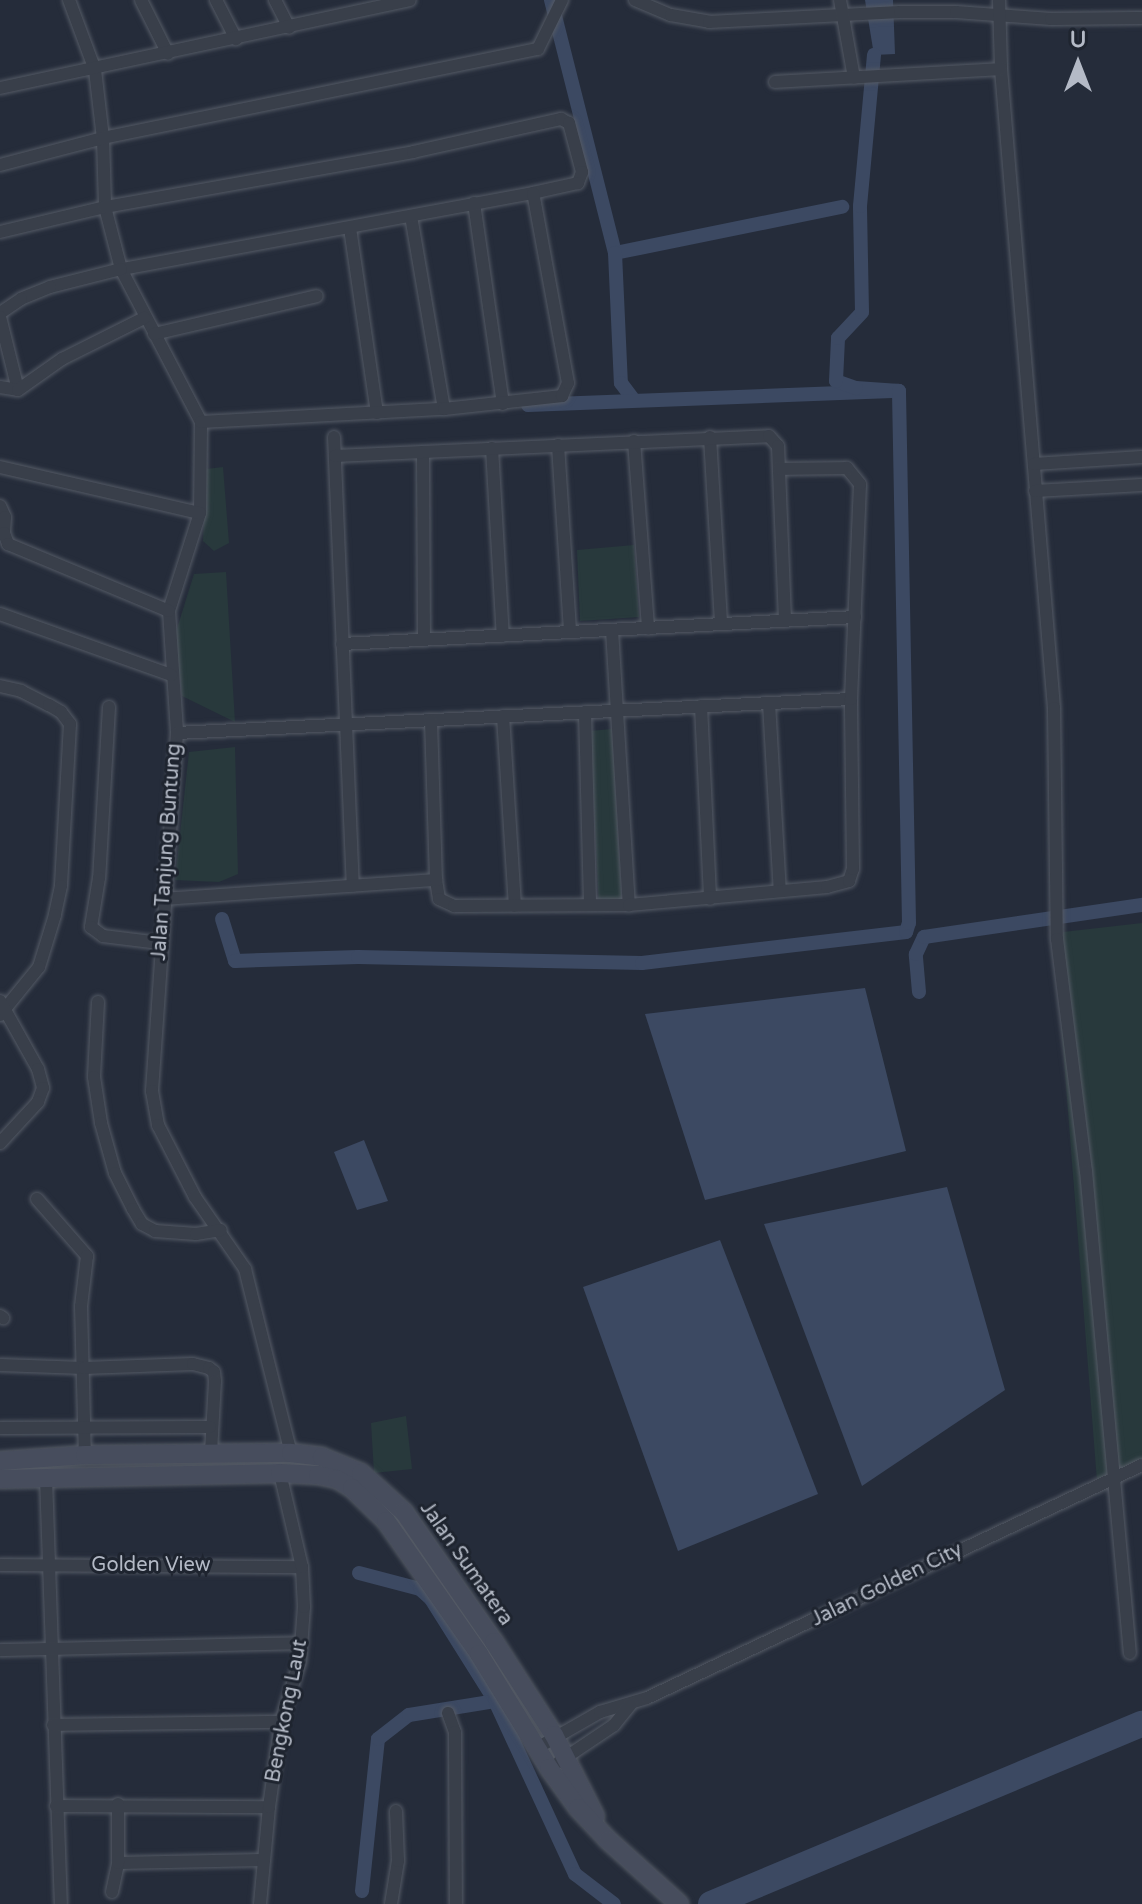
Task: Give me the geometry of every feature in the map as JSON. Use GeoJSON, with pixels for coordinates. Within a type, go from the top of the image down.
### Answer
{"type":"FeatureCollection","features":[{"type":"Feature","properties":{"kind":"main road","name":"Jalan Sumatera"},"geometry":{"type":"LineString","coordinates":[[0,1461],[85,1455],[291,1453],[322,1457],[361,1473],[404,1512],[554,1735],[557,1763]]}},
{"type":"Feature","properties":{"kind":"main road","name":"Jalan Sumatera"},"geometry":{"type":"LineString","coordinates":[[0,1479],[280,1473],[337,1479],[386,1521],[479,1654],[537,1748],[557,1763],[608,1840],[677,1903]]}},
{"type":"Feature","properties":{"kind":"street","name":"Jalan Tanjung Buntung"},"geometry":{"type":"LineString","coordinates":[[69,0],[95,70],[103,138],[105,207],[121,269],[201,422],[200,513],[169,611],[177,733],[174,808],[163,899],[152,1091],[158,1125],[195,1197],[221,1230],[245,1269],[291,1453]]}},
{"type":"Feature","properties":{"kind":"street"},"geometry":{"type":"LineString","coordinates":[[141,0],[168,54]]}},
{"type":"Feature","properties":{"kind":"street"},"geometry":{"type":"LineString","coordinates":[[216,0],[236,39]]}},
{"type":"Feature","properties":{"kind":"street"},"geometry":{"type":"LineString","coordinates":[[275,0],[289,28]]}},
{"type":"Feature","properties":{"kind":"street"},"geometry":{"type":"LineString","coordinates":[[351,0],[358,13]]}},
{"type":"Feature","properties":{"kind":"street"},"geometry":{"type":"LineString","coordinates":[[0,88],[410,0]]}},
{"type":"Feature","properties":{"kind":"street"},"geometry":{"type":"LineString","coordinates":[[635,0],[671,15],[709,22],[900,12],[1051,19],[1142,18]]}},
{"type":"Feature","properties":{"kind":"street"},"geometry":{"type":"LineString","coordinates":[[840,0],[840,14],[860,78]]}},
{"type":"Feature","properties":{"kind":"street"},"geometry":{"type":"LineString","coordinates":[[999,0],[1001,69],[1054,708],[1057,926],[1086,1171],[1130,1653]]}},
{"type":"Feature","properties":{"kind":"street"},"geometry":{"type":"LineString","coordinates":[[0,165],[103,138],[538,49],[557,9]]}},
{"type":"Feature","properties":{"kind":"street"},"geometry":{"type":"LineString","coordinates":[[775,82],[1001,69]]}},
{"type":"Feature","properties":{"kind":"street"},"geometry":{"type":"LineString","coordinates":[[0,232],[105,207],[413,152],[565,120],[582,172],[581,180],[533,193],[121,269],[50,287],[21,299],[0,315],[18,390]]}},
{"type":"Feature","properties":{"kind":"street"},"geometry":{"type":"LineString","coordinates":[[201,422],[444,409],[562,396],[568,387],[533,193]]}},
{"type":"Feature","properties":{"kind":"street"},"geometry":{"type":"LineString","coordinates":[[474,203],[503,404]]}},
{"type":"Feature","properties":{"kind":"street"},"geometry":{"type":"LineString","coordinates":[[411,216],[444,409]]}},
{"type":"Feature","properties":{"kind":"street"},"geometry":{"type":"LineString","coordinates":[[350,228],[377,413]]}},
{"type":"Feature","properties":{"kind":"street"},"geometry":{"type":"LineString","coordinates":[[154,334],[317,296]]}},
{"type":"Feature","properties":{"kind":"street"},"geometry":{"type":"LineString","coordinates":[[0,387],[18,390],[62,359],[144,318]]}},
{"type":"Feature","properties":{"kind":"street"},"geometry":{"type":"LineString","coordinates":[[335,456],[769,436],[778,446],[785,621]]}},
{"type":"Feature","properties":{"kind":"street"},"geometry":{"type":"LineString","coordinates":[[334,437],[353,886]]}},
{"type":"Feature","properties":{"kind":"street"},"geometry":{"type":"LineString","coordinates":[[710,437],[721,624]]}},
{"type":"Feature","properties":{"kind":"street"},"geometry":{"type":"LineString","coordinates":[[634,441],[648,628]]}},
{"type":"Feature","properties":{"kind":"street"},"geometry":{"type":"LineString","coordinates":[[558,445],[570,632]]}},
{"type":"Feature","properties":{"kind":"street"},"geometry":{"type":"LineString","coordinates":[[492,448],[503,636]]}},
{"type":"Feature","properties":{"kind":"street"},"geometry":{"type":"LineString","coordinates":[[423,452],[424,640]]}},
{"type":"Feature","properties":{"kind":"street"},"geometry":{"type":"LineString","coordinates":[[1034,464],[1142,457]]}},
{"type":"Feature","properties":{"kind":"street"},"geometry":{"type":"LineString","coordinates":[[0,467],[200,513]]}},
{"type":"Feature","properties":{"kind":"street"},"geometry":{"type":"LineString","coordinates":[[431,720],[436,880],[439,899],[446,905],[629,905],[838,886],[849,881],[853,869],[851,699],[860,484],[847,468],[779,469]]}},
{"type":"Feature","properties":{"kind":"street"},"geometry":{"type":"LineString","coordinates":[[1035,491],[1142,485]]}},
{"type":"Feature","properties":{"kind":"street"},"geometry":{"type":"LineString","coordinates":[[0,506],[5,517],[4,533],[8,544],[169,611]]}},
{"type":"Feature","properties":{"kind":"street"},"geometry":{"type":"LineString","coordinates":[[0,614],[171,675]]}},
{"type":"Feature","properties":{"kind":"street"},"geometry":{"type":"LineString","coordinates":[[342,644],[855,617]]}},
{"type":"Feature","properties":{"kind":"street"},"geometry":{"type":"LineString","coordinates":[[612,630],[629,905]]}},
{"type":"Feature","properties":{"kind":"street"},"geometry":{"type":"LineString","coordinates":[[0,686],[21,691],[49,705],[61,712],[70,724],[61,886],[55,915],[39,967],[2,1008],[38,1069],[43,1088],[38,1102],[0,1143]]}},
{"type":"Feature","properties":{"kind":"street"},"geometry":{"type":"LineString","coordinates":[[177,733],[851,699]]}},
{"type":"Feature","properties":{"kind":"street"},"geometry":{"type":"LineString","coordinates":[[769,703],[780,891]]}},
{"type":"Feature","properties":{"kind":"street"},"geometry":{"type":"LineString","coordinates":[[701,706],[710,899]]}},
{"type":"Feature","properties":{"kind":"street"},"geometry":{"type":"LineString","coordinates":[[109,707],[99,878],[91,927],[103,936],[160,943]]}},
{"type":"Feature","properties":{"kind":"street"},"geometry":{"type":"LineString","coordinates":[[585,712],[590,905]]}},
{"type":"Feature","properties":{"kind":"street"},"geometry":{"type":"LineString","coordinates":[[503,716],[515,906]]}},
{"type":"Feature","properties":{"kind":"street"},"geometry":{"type":"LineString","coordinates":[[163,899],[436,880]]}},
{"type":"Feature","properties":{"kind":"street"},"geometry":{"type":"LineString","coordinates":[[98,1002],[94,1077],[101,1123],[115,1173],[126,1195],[142,1224],[155,1231],[196,1234],[221,1230]]}},
{"type":"Feature","properties":{"kind":"street"},"geometry":{"type":"LineString","coordinates":[[37,1199],[87,1256],[81,1306],[85,1455]]}},
{"type":"Feature","properties":{"kind":"street"},"geometry":{"type":"LineString","coordinates":[[0,1365],[84,1368],[193,1364],[209,1368],[214,1372],[215,1381],[210,1427],[211,1453]]}},
{"type":"Feature","properties":{"kind":"street"},"geometry":{"type":"LineString","coordinates":[[0,1428],[210,1427]]}},
{"type":"Feature","properties":{"kind":"street","name":"Jalan Golden City"},"geometry":{"type":"LineString","coordinates":[[537,1748],[554,1735],[600,1712],[631,1704],[1142,1465]]}},
{"type":"Feature","properties":{"kind":"street","name":"Bengkong Laut"},"geometry":{"type":"LineString","coordinates":[[260,1904],[281,1722],[302,1643],[302,1567],[280,1473]]}},
{"type":"Feature","properties":{"kind":"street"},"geometry":{"type":"LineString","coordinates":[[46,1478],[61,1904]]}},
{"type":"Feature","properties":{"kind":"street","name":"Golden View"},"geometry":{"type":"LineString","coordinates":[[0,1565],[302,1567]]}},
{"type":"Feature","properties":{"kind":"street"},"geometry":{"type":"LineString","coordinates":[[0,1650],[302,1643]]}},
{"type":"Feature","properties":{"kind":"street","name":"Jalan Golden City"},"geometry":{"type":"LineString","coordinates":[[557,1763],[614,1725],[631,1704]]}},
{"type":"Feature","properties":{"kind":"street"},"geometry":{"type":"LineString","coordinates":[[448,1713],[455,1732],[456,1904]]}},
{"type":"Feature","properties":{"kind":"street"},"geometry":{"type":"LineString","coordinates":[[53,1725],[281,1722]]}},
{"type":"Feature","properties":{"kind":"street"},"geometry":{"type":"LineString","coordinates":[[112,1892],[118,1863],[118,1804]]}},
{"type":"Feature","properties":{"kind":"street"},"geometry":{"type":"LineString","coordinates":[[56,1806],[269,1807]]}},
{"type":"Feature","properties":{"kind":"street"},"geometry":{"type":"LineString","coordinates":[[391,1904],[398,1861],[396,1811]]}},
{"type":"Feature","properties":{"kind":"street"},"geometry":{"type":"LineString","coordinates":[[118,1863],[263,1860]]}},
{"type":"Feature","properties":{"kind":"shaded area"},"geometry":{"type":"Polygon","coordinates":[[[223,467],[229,543],[214,551],[203,541],[206,469],[223,467]]]}},
{"type":"Feature","properties":{"kind":"shaded area"},"geometry":{"type":"Polygon","coordinates":[[[634,545],[639,617],[580,621],[577,550],[634,545]]]}},
{"type":"Feature","properties":{"kind":"shaded area"},"geometry":{"type":"Polygon","coordinates":[[[226,572],[235,722],[182,696],[175,635],[194,574],[226,572]]]}},
{"type":"Feature","properties":{"kind":"shaded area"},"geometry":{"type":"Polygon","coordinates":[[[612,729],[622,907],[599,908],[590,731],[612,729]]]}},
{"type":"Feature","properties":{"kind":"shaded area"},"geometry":{"type":"Polygon","coordinates":[[[235,747],[238,874],[219,882],[175,880],[189,752],[235,747]]]}},
{"type":"Feature","properties":{"kind":"shaded area"},"geometry":{"type":"Polygon","coordinates":[[[1142,923],[1142,1459],[1097,1481],[1054,933],[1142,923]]]}},
{"type":"Feature","properties":{"kind":"shaded area"},"geometry":{"type":"Polygon","coordinates":[[[406,1416],[412,1469],[374,1473],[371,1423],[406,1416]]]}},
{"type":"Feature","properties":{"kind":"water"},"geometry":{"type":"Polygon","coordinates":[[[865,0],[893,0],[895,54],[874,55],[865,0]]]}},
{"type":"Feature","properties":{"kind":"water"},"geometry":{"type":"Polygon","coordinates":[[[865,988],[906,1151],[705,1200],[645,1014],[865,988]]]}},
{"type":"Feature","properties":{"kind":"water"},"geometry":{"type":"Polygon","coordinates":[[[364,1140],[388,1201],[357,1210],[334,1152],[364,1140]]]}},
{"type":"Feature","properties":{"kind":"water"},"geometry":{"type":"Polygon","coordinates":[[[947,1187],[1005,1390],[862,1486],[764,1224],[947,1187]]]}},
{"type":"Feature","properties":{"kind":"water"},"geometry":{"type":"Polygon","coordinates":[[[720,1240],[818,1494],[678,1551],[583,1287],[720,1240]]]}},
{"type":"Feature","properties":{"kind":"waterway"},"geometry":{"type":"LineString","coordinates":[[551,0],[615,253],[842,207]]}},
{"type":"Feature","properties":{"kind":"waterway"},"geometry":{"type":"LineString","coordinates":[[528,405],[899,391],[856,388],[836,381],[838,338],[862,312],[860,206],[874,55]]}},
{"type":"Feature","properties":{"kind":"waterway"},"geometry":{"type":"LineString","coordinates":[[615,253],[621,383],[633,399]]}},
{"type":"Feature","properties":{"kind":"waterway"},"geometry":{"type":"LineString","coordinates":[[222,919],[235,961],[358,957],[642,963],[906,932],[909,923],[899,391]]}},
{"type":"Feature","properties":{"kind":"waterway"},"geometry":{"type":"LineString","coordinates":[[919,992],[916,954],[924,937],[1142,905]]}},
{"type":"Feature","properties":{"kind":"waterway"},"geometry":{"type":"LineString","coordinates":[[359,1573],[420,1589],[431,1599],[495,1701]]}},
{"type":"Feature","properties":{"kind":"waterway"},"geometry":{"type":"LineString","coordinates":[[362,1891],[378,1739],[409,1715],[495,1701],[575,1874],[614,1904]]}},
{"type":"Feature","properties":{"kind":"waterway"},"geometry":{"type":"LineString","coordinates":[[711,1904],[1142,1724]]}}]}
